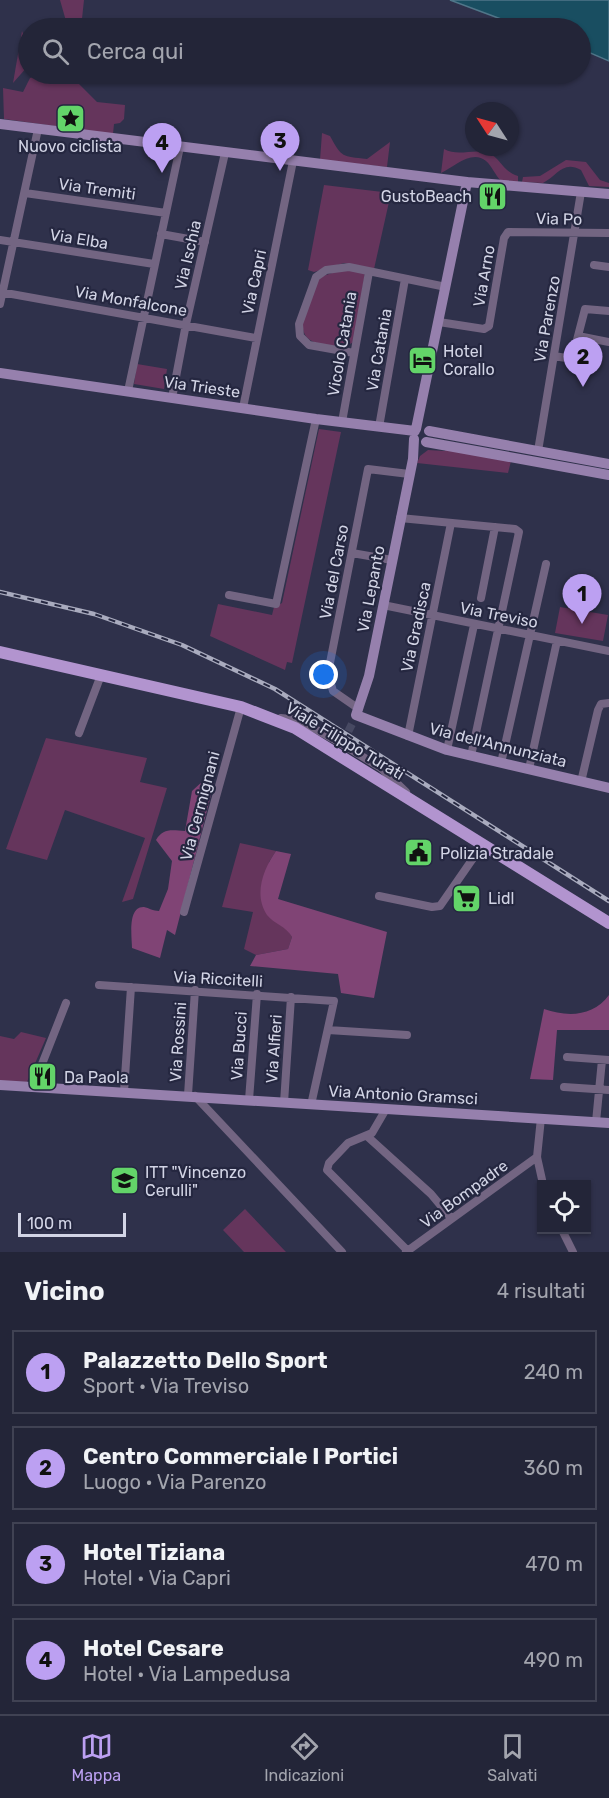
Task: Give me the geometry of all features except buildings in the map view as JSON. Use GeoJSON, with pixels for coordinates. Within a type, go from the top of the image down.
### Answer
{"type":"FeatureCollection","features":[{"type":"Feature","properties":{"kind":"main road","name":"Viale Filippo Turati"},"geometry":{"type":"LineString","coordinates":[[0,652],[242,706],[274,718],[414,800],[609,922]]}},
{"type":"Feature","properties":{"kind":"street"},"geometry":{"type":"LineString","coordinates":[[0,124],[467,182],[609,194]]}},
{"type":"Feature","properties":{"kind":"street"},"geometry":{"type":"LineString","coordinates":[[0,304],[38,129]]}},
{"type":"Feature","properties":{"kind":"street"},"geometry":{"type":"LineString","coordinates":[[128,391],[180,147]]}},
{"type":"Feature","properties":{"kind":"street","name":"Via Ischia"},"geometry":{"type":"LineString","coordinates":[[172,398],[186,324],[225,153]]}},
{"type":"Feature","properties":{"kind":"street","name":"Via Capri"},"geometry":{"type":"LineString","coordinates":[[243,408],[292,161]]}},
{"type":"Feature","properties":{"kind":"street","name":"Via Lepanto"},"geometry":{"type":"LineString","coordinates":[[357,712],[383,605],[409,474],[420,435],[420,415],[467,182]]}},
{"type":"Feature","properties":{"kind":"street","name":"Via Parenzo"},"geometry":{"type":"LineString","coordinates":[[538,451],[581,192]]}},
{"type":"Feature","properties":{"kind":"street","name":"Via Tremiti"},"geometry":{"type":"LineString","coordinates":[[25,193],[166,213]]}},
{"type":"Feature","properties":{"kind":"street","name":"Via Po"},"geometry":{"type":"LineString","coordinates":[[508,232],[609,233]]}},
{"type":"Feature","properties":{"kind":"street","name":"Via Arno"},"geometry":{"type":"LineString","coordinates":[[439,322],[484,329],[489,326],[504,238],[508,232]]}},
{"type":"Feature","properties":{"kind":"street"},"geometry":{"type":"LineString","coordinates":[[161,234],[205,242]]}},
{"type":"Feature","properties":{"kind":"street","name":"Via Elba"},"geometry":{"type":"LineString","coordinates":[[0,240],[154,264]]}},
{"type":"Feature","properties":{"kind":"street"},"geometry":{"type":"LineString","coordinates":[[594,265],[609,267]]}},
{"type":"Feature","properties":{"kind":"street"},"geometry":{"type":"LineString","coordinates":[[354,353],[309,345],[300,336],[298,324],[316,277],[326,270],[349,267],[446,287]]}},
{"type":"Feature","properties":{"kind":"street","name":"Vicolo Catania"},"geometry":{"type":"LineString","coordinates":[[342,422],[369,272]]}},
{"type":"Feature","properties":{"kind":"street","name":"Via Catania"},"geometry":{"type":"LineString","coordinates":[[379,427],[405,279]]}},
{"type":"Feature","properties":{"kind":"street","name":"Via Monfalcone"},"geometry":{"type":"LineString","coordinates":[[1,293],[256,338]]}},
{"type":"Feature","properties":{"kind":"street"},"geometry":{"type":"LineString","coordinates":[[554,356],[572,359],[583,311],[588,309],[609,311]]}},
{"type":"Feature","properties":{"kind":"street"},"geometry":{"type":"LineString","coordinates":[[578,336],[609,342]]}},
{"type":"Feature","properties":{"kind":"street","name":"Via Trieste"},"geometry":{"type":"LineString","coordinates":[[0,374],[379,427],[420,435]]}},
{"type":"Feature","properties":{"kind":"street"},"geometry":{"type":"LineString","coordinates":[[230,595],[276,604],[316,419]]}},
{"type":"Feature","properties":{"kind":"street"},"geometry":{"type":"LineString","coordinates":[[420,435],[538,451],[609,464]]}},
{"type":"Feature","properties":{"kind":"street"},"geometry":{"type":"LineString","coordinates":[[420,435],[609,475]]}},
{"type":"Feature","properties":{"kind":"street","name":"Via del Carso"},"geometry":{"type":"LineString","coordinates":[[357,712],[333,692],[328,673],[368,469],[409,474]]}},
{"type":"Feature","properties":{"kind":"street"},"geometry":{"type":"LineString","coordinates":[[400,518],[515,529],[519,532],[471,756]]}},
{"type":"Feature","properties":{"kind":"street","name":"Via Gradisca"},"geometry":{"type":"LineString","coordinates":[[408,736],[451,523]]}},
{"type":"Feature","properties":{"kind":"street"},"geometry":{"type":"LineString","coordinates":[[481,598],[495,527]]}},
{"type":"Feature","properties":{"kind":"street"},"geometry":{"type":"LineString","coordinates":[[352,554],[392,560]]}},
{"type":"Feature","properties":{"kind":"street"},"geometry":{"type":"LineString","coordinates":[[501,763],[546,564]]}},
{"type":"Feature","properties":{"kind":"street","name":"Via Treviso"},"geometry":{"type":"LineString","coordinates":[[383,605],[609,651]]}},
{"type":"Feature","properties":{"kind":"street"},"geometry":{"type":"LineString","coordinates":[[447,750],[474,625]]}},
{"type":"Feature","properties":{"kind":"street"},"geometry":{"type":"LineString","coordinates":[[529,769],[557,641]]}},
{"type":"Feature","properties":{"kind":"street"},"geometry":{"type":"LineString","coordinates":[[79,734],[101,675]]}},
{"type":"Feature","properties":{"kind":"street"},"geometry":{"type":"LineString","coordinates":[[581,782],[597,710],[601,704],[609,703]]}},
{"type":"Feature","properties":{"kind":"street","name":"Via Cermignani"},"geometry":{"type":"LineString","coordinates":[[184,912],[242,706]]}},
{"type":"Feature","properties":{"kind":"street","name":"Via dell'Annunziata"},"geometry":{"type":"LineString","coordinates":[[357,712],[408,736],[447,750],[609,788]]}},
{"type":"Feature","properties":{"kind":"street"},"geometry":{"type":"LineString","coordinates":[[274,718],[299,720],[343,743],[381,768],[414,800]]}},
{"type":"Feature","properties":{"kind":"street"},"geometry":{"type":"LineString","coordinates":[[379,896],[432,907],[440,906],[483,844]]}},
{"type":"Feature","properties":{"kind":"street","name":"Via Riccitelli"},"geometry":{"type":"LineString","coordinates":[[99,985],[334,1001],[328,1030]]}},
{"type":"Feature","properties":{"kind":"street"},"geometry":{"type":"LineString","coordinates":[[124,1092],[131,987]]}},
{"type":"Feature","properties":{"kind":"street","name":"Via Rossini"},"geometry":{"type":"LineString","coordinates":[[191,1096],[195,990]]}},
{"type":"Feature","properties":{"kind":"street","name":"Via Bucci"},"geometry":{"type":"LineString","coordinates":[[249,1100],[257,994]]}},
{"type":"Feature","properties":{"kind":"street","name":"Via Alfieri"},"geometry":{"type":"LineString","coordinates":[[284,1103],[291,997]]}},
{"type":"Feature","properties":{"kind":"street"},"geometry":{"type":"LineString","coordinates":[[33,1087],[66,1003]]}},
{"type":"Feature","properties":{"kind":"street"},"geometry":{"type":"LineString","coordinates":[[311,1105],[328,1030],[407,1035]]}},
{"type":"Feature","properties":{"kind":"street"},"geometry":{"type":"LineString","coordinates":[[567,1057],[606,1060],[605,1089],[596,1122]]}},
{"type":"Feature","properties":{"kind":"street","name":"Via Antonio Gramsci"},"geometry":{"type":"LineString","coordinates":[[0,1085],[609,1123]]}},
{"type":"Feature","properties":{"kind":"street"},"geometry":{"type":"LineString","coordinates":[[564,1087],[605,1089]]}},
{"type":"Feature","properties":{"kind":"street"},"geometry":{"type":"LineString","coordinates":[[191,1096],[342,1252]]}},
{"type":"Feature","properties":{"kind":"street"},"geometry":{"type":"LineString","coordinates":[[386,1109],[368,1137],[348,1143],[329,1163],[327,1170],[407,1251]]}},
{"type":"Feature","properties":{"kind":"street"},"geometry":{"type":"LineString","coordinates":[[541,1118],[537,1157],[542,1180]]}},
{"type":"Feature","properties":{"kind":"street"},"geometry":{"type":"LineString","coordinates":[[368,1137],[431,1194],[451,1218]]}},
{"type":"Feature","properties":{"kind":"street","name":"Via Bompadre"},"geometry":{"type":"LineString","coordinates":[[407,1251],[537,1157]]}},
{"type":"Feature","properties":{"kind":"street"},"geometry":{"type":"LineString","coordinates":[[564,1234],[573,1252]]}},
{"type":"Feature","properties":{"kind":"shaded area"},"geometry":{"type":"Polygon","coordinates":[[[60,0],[84,0],[82,18],[65,18],[60,0]]]}},
{"type":"Feature","properties":{"kind":"shaded area"},"geometry":{"type":"Polygon","coordinates":[[[18,54],[18,77],[13,83],[18,54]]]}},
{"type":"Feature","properties":{"kind":"shaded area"},"geometry":{"type":"Polygon","coordinates":[[[27,84],[79,84],[97,102],[125,105],[124,119],[114,124],[113,134],[4,119],[3,88],[23,92],[27,84]]]}},
{"type":"Feature","properties":{"kind":"shaded area"},"geometry":{"type":"Polygon","coordinates":[[[322,133],[330,136],[344,155],[367,159],[390,142],[387,167],[320,160],[322,133]]]}},
{"type":"Feature","properties":{"kind":"shaded area"},"geometry":{"type":"Polygon","coordinates":[[[444,149],[465,152],[465,156],[493,156],[518,176],[518,182],[501,181],[486,161],[475,157],[463,160],[441,173],[444,149]]]}},
{"type":"Feature","properties":{"kind":"shaded area"},"geometry":{"type":"Polygon","coordinates":[[[566,160],[586,162],[600,180],[609,183],[609,187],[589,186],[581,170],[575,167],[561,170],[543,183],[522,182],[523,177],[540,176],[566,160]]]}},
{"type":"Feature","properties":{"kind":"shaded area"},"geometry":{"type":"Polygon","coordinates":[[[324,185],[391,193],[374,269],[344,263],[314,272],[308,270],[324,185]]]}},
{"type":"Feature","properties":{"kind":"shaded area"},"geometry":{"type":"Polygon","coordinates":[[[341,270],[365,273],[354,342],[338,346],[311,341],[305,335],[303,317],[317,278],[341,270]]]}},
{"type":"Feature","properties":{"kind":"shaded area"},"geometry":{"type":"Polygon","coordinates":[[[137,364],[167,369],[164,389],[134,384],[137,364]]]}},
{"type":"Feature","properties":{"kind":"shaded area"},"geometry":{"type":"Polygon","coordinates":[[[319,429],[341,432],[292,663],[287,662],[285,670],[210,636],[218,604],[272,615],[274,607],[282,603],[319,429]]]}},
{"type":"Feature","properties":{"kind":"shaded area"},"geometry":{"type":"Polygon","coordinates":[[[446,449],[511,461],[508,473],[417,463],[420,456],[428,450],[445,451],[446,449]]]}},
{"type":"Feature","properties":{"kind":"shaded area"},"geometry":{"type":"Polygon","coordinates":[[[560,607],[608,615],[603,641],[555,633],[560,607]]]}},
{"type":"Feature","properties":{"kind":"shaded area"},"geometry":{"type":"Polygon","coordinates":[[[46,738],[147,758],[140,782],[167,788],[133,899],[122,902],[145,838],[65,810],[47,860],[6,849],[46,738]]]}},
{"type":"Feature","properties":{"kind":"shaded area"},"geometry":{"type":"Polygon","coordinates":[[[204,780],[214,783],[175,935],[167,930],[160,958],[132,948],[133,917],[139,908],[159,911],[168,889],[172,861],[156,840],[165,832],[185,831],[192,791],[204,780]]]}},
{"type":"Feature","properties":{"kind":"shaded area"},"geometry":{"type":"Polygon","coordinates":[[[240,843],[276,851],[269,862],[267,914],[288,930],[292,937],[288,949],[256,955],[244,949],[253,912],[222,907],[240,843]]]}},
{"type":"Feature","properties":{"kind":"shaded area"},"geometry":{"type":"Polygon","coordinates":[[[276,851],[291,854],[278,899],[387,932],[374,998],[341,993],[338,974],[250,966],[256,955],[288,949],[292,937],[287,930],[267,915],[261,899],[264,873],[276,851]]]}},
{"type":"Feature","properties":{"kind":"shaded area"},"geometry":{"type":"Polygon","coordinates":[[[609,995],[609,1030],[557,1030],[553,1080],[530,1079],[544,1009],[570,1014],[579,1013],[595,1008],[609,995]]]}},
{"type":"Feature","properties":{"kind":"shaded area"},"geometry":{"type":"Polygon","coordinates":[[[21,1032],[46,1038],[27,1082],[0,1081],[0,1036],[14,1039],[21,1032]]]}},
{"type":"Feature","properties":{"kind":"shaded area"},"geometry":{"type":"Polygon","coordinates":[[[245,1209],[286,1252],[244,1252],[223,1230],[245,1209]]]}},
{"type":"Feature","properties":{"kind":"water"},"geometry":{"type":"Polygon","coordinates":[[[450,0],[609,0],[609,61],[591,53],[591,18],[498,18],[450,0]]]}},
{"type":"Feature","properties":{"kind":"tunnel"},"geometry":{"type":"LineString","coordinates":[[343,742],[353,722]]}},
{"type":"Feature","properties":{"kind":"railway"},"geometry":{"type":"LineString","coordinates":[[0,592],[94,614],[182,645],[275,689],[609,901]]}},
{"type":"Feature","properties":{"kind":"place","name":"Nuovo ciclista"},"geometry":{"type":"Point","coordinates":[70,118]}},
{"type":"Feature","properties":{"kind":"place","name":"Hotel Tiziana"},"geometry":{"type":"Point","coordinates":[280,171]}},
{"type":"Feature","properties":{"kind":"place","name":"Hotel Cesare"},"geometry":{"type":"Point","coordinates":[162,173]}},
{"type":"Feature","properties":{"kind":"place","name":"GustoBeach"},"geometry":{"type":"Point","coordinates":[493,196]}},
{"type":"Feature","properties":{"kind":"place","name":"Hotel Corallo"},"geometry":{"type":"Point","coordinates":[422,360]}},
{"type":"Feature","properties":{"kind":"place","name":"Centro Commerciale I Portici"},"geometry":{"type":"Point","coordinates":[583,387]}},
{"type":"Feature","properties":{"kind":"place","name":"Palazzetto Dello Sport"},"geometry":{"type":"Point","coordinates":[582,624]}},
{"type":"Feature","properties":{"kind":"place","name":"Polizia Stradale"},"geometry":{"type":"Point","coordinates":[419,853]}},
{"type":"Feature","properties":{"kind":"place","name":"Lidl"},"geometry":{"type":"Point","coordinates":[467,898]}},
{"type":"Feature","properties":{"kind":"place","name":"Da Paola"},"geometry":{"type":"Point","coordinates":[43,1077]}},
{"type":"Feature","properties":{"kind":"place","name":"ITT \"Vincenzo Cerulli\""},"geometry":{"type":"Point","coordinates":[124,1181]}}]}
